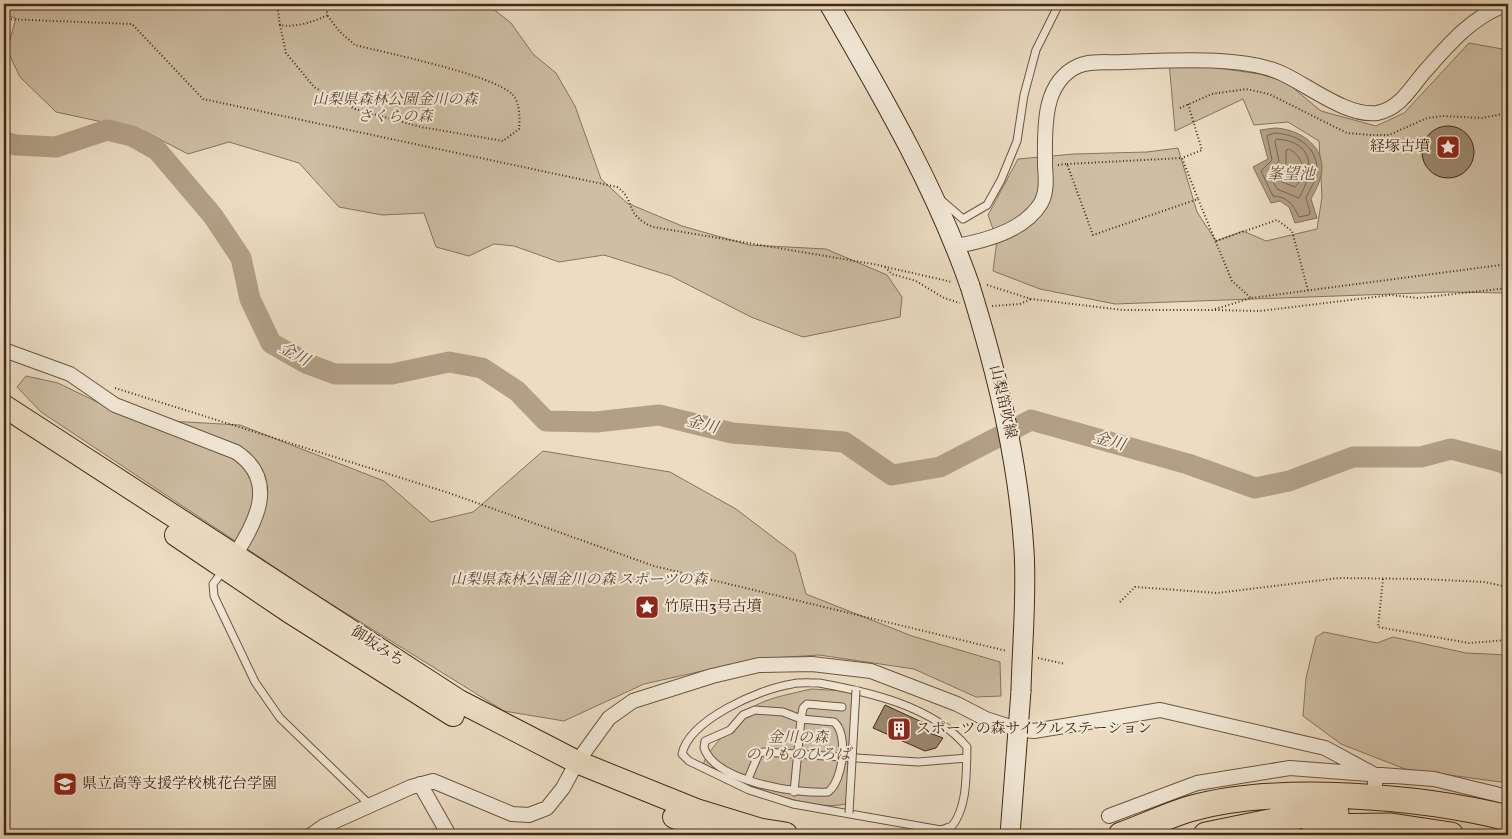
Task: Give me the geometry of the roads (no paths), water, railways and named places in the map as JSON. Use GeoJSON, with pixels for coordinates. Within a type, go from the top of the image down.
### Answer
{"type":"FeatureCollection","features":[{"type":"Feature","properties":{"kind":"highway","name":"御坂みち"},"geometry":{"type":"LineString","coordinates":[[4,406],[230,561],[290,612],[453,715],[720,835]]}},
{"type":"Feature","properties":{"kind":"highway","name":"御坂みち"},"geometry":{"type":"LineString","coordinates":[[4,420],[230,561]]}},
{"type":"Feature","properties":{"kind":"highway","name":"御坂みち"},"geometry":{"type":"LineString","coordinates":[[574,768],[696,810],[776,834]]}},
{"type":"Feature","properties":{"kind":"highway"},"geometry":{"type":"LineString","coordinates":[[1115,826],[1251,797],[1338,797],[1426,802],[1504,810]]}},
{"type":"Feature","properties":{"kind":"highway"},"geometry":{"type":"LineString","coordinates":[[1206,835],[1313,812],[1406,816],[1504,810]]}},
{"type":"Feature","properties":{"kind":"highway"},"geometry":{"type":"LineString","coordinates":[[1260,835],[1299,827],[1391,826],[1451,835]]}},
{"type":"Feature","properties":{"kind":"main road","name":"山梨笛吹線"},"geometry":{"type":"LineString","coordinates":[[829,4],[906,139],[934,194],[956,246],[970,286],[1001,392],[1011,437],[1020,502],[1025,587],[1021,690],[1010,835]]}},
{"type":"Feature","properties":{"kind":"street"},"geometry":{"type":"LineString","coordinates":[[956,246],[982,241],[1008,230],[1031,216],[1042,202],[1046,191],[1045,167],[1048,101],[1061,78],[1080,64],[1152,61],[1248,64],[1280,72],[1341,105],[1363,113],[1377,113],[1390,108],[1403,98],[1425,70],[1475,21],[1496,8],[1508,4]]}},
{"type":"Feature","properties":{"kind":"street"},"geometry":{"type":"LineString","coordinates":[[4,350],[70,374],[115,405],[236,452],[250,461],[262,492],[249,533],[230,561]]}},
{"type":"Feature","properties":{"kind":"street"},"geometry":{"type":"LineString","coordinates":[[311,835],[370,805],[420,784],[433,781],[505,812],[529,815],[547,808],[609,718],[633,701],[712,676],[759,665],[812,664],[872,671],[957,704],[986,719],[1017,729],[1034,730],[1160,710],[1324,748],[1375,781]]}},
{"type":"Feature","properties":{"kind":"street"},"geometry":{"type":"LineString","coordinates":[[1115,826],[1198,782],[1290,768],[1375,781],[1434,779],[1504,810]]}},
{"type":"Feature","properties":{"kind":"street"},"geometry":{"type":"LineString","coordinates":[[420,784],[449,835]]}},
{"type":"Feature","properties":{"kind":"lane"},"geometry":{"type":"LineString","coordinates":[[934,194],[963,219],[988,205],[1017,141],[1024,95],[1036,50],[1060,4]]}},
{"type":"Feature","properties":{"kind":"lane"},"geometry":{"type":"LineString","coordinates":[[230,561],[213,584],[214,596],[255,682],[280,718],[370,805]]}},
{"type":"Feature","properties":{"kind":"lane"},"geometry":{"type":"LineString","coordinates":[[819,683],[856,690],[885,698],[909,708],[955,733],[967,747],[962,809],[952,826],[941,830],[793,804],[749,790],[689,761],[682,754],[689,737],[709,718],[749,698],[791,684],[819,683]]}},
{"type":"Feature","properties":{"kind":"lane"},"geometry":{"type":"LineString","coordinates":[[849,813],[856,690]]}},
{"type":"Feature","properties":{"kind":"lane"},"geometry":{"type":"LineString","coordinates":[[794,792],[803,708],[807,704],[842,707]]}},
{"type":"Feature","properties":{"kind":"lane"},"geometry":{"type":"LineString","coordinates":[[756,710],[783,712],[801,718],[834,722],[840,727],[842,732],[841,756],[837,782],[832,789],[828,792],[794,792],[738,776],[712,761],[704,748],[705,741],[730,730],[744,716],[756,710]]}},
{"type":"Feature","properties":{"kind":"lane"},"geometry":{"type":"LineString","coordinates":[[748,779],[759,753],[841,756],[918,762],[967,758]]}},
{"type":"Feature","properties":{"kind":"water","name":"峯望池"},"geometry":{"type":"Polygon","coordinates":[[[1275,128],[1292,131],[1300,135],[1307,139],[1318,151],[1322,172],[1311,199],[1317,218],[1295,223],[1289,207],[1280,201],[1271,203],[1253,167],[1268,159],[1260,130],[1275,128]]]}},
{"type":"Feature","properties":{"kind":"waterway","name":"金川"},"geometry":{"type":"LineString","coordinates":[[4,142],[16,145],[56,147],[107,130],[132,136],[157,150],[213,216],[241,258],[250,299],[271,343],[308,364],[335,374],[392,374],[449,362],[482,368],[517,391],[546,421],[596,422],[659,415],[732,433],[844,442],[892,475],[940,467],[1031,420],[1188,464],[1255,488],[1289,481],[1353,457],[1421,457],[1451,449],[1501,462],[1508,466]]}},
{"type":"Feature","properties":{"kind":"place","name":"経塚古墳"},"geometry":{"type":"Point","coordinates":[1448,147]}},
{"type":"Feature","properties":{"kind":"place","name":"竹原田3号古墳"},"geometry":{"type":"Point","coordinates":[647,607]}},
{"type":"Feature","properties":{"kind":"place","name":"スポーツの森サイクルステーション"},"geometry":{"type":"Point","coordinates":[899,729]}},
{"type":"Feature","properties":{"kind":"place","name":"県立高等支援学校桃花台学園"},"geometry":{"type":"Point","coordinates":[65,784]}},
{"type":"Feature","properties":{"kind":"park label","name":"山梨県森林公園金川の森 さくらの森"},"geometry":{"type":"Point","coordinates":[395,108]}},
{"type":"Feature","properties":{"kind":"park label","name":"山梨県森林公園金川の森 スポーツの森"},"geometry":{"type":"Point","coordinates":[579,580]}},
{"type":"Feature","properties":{"kind":"park label","name":"金川の森 のりものひろば"},"geometry":{"type":"Point","coordinates":[798,746]}}]}
